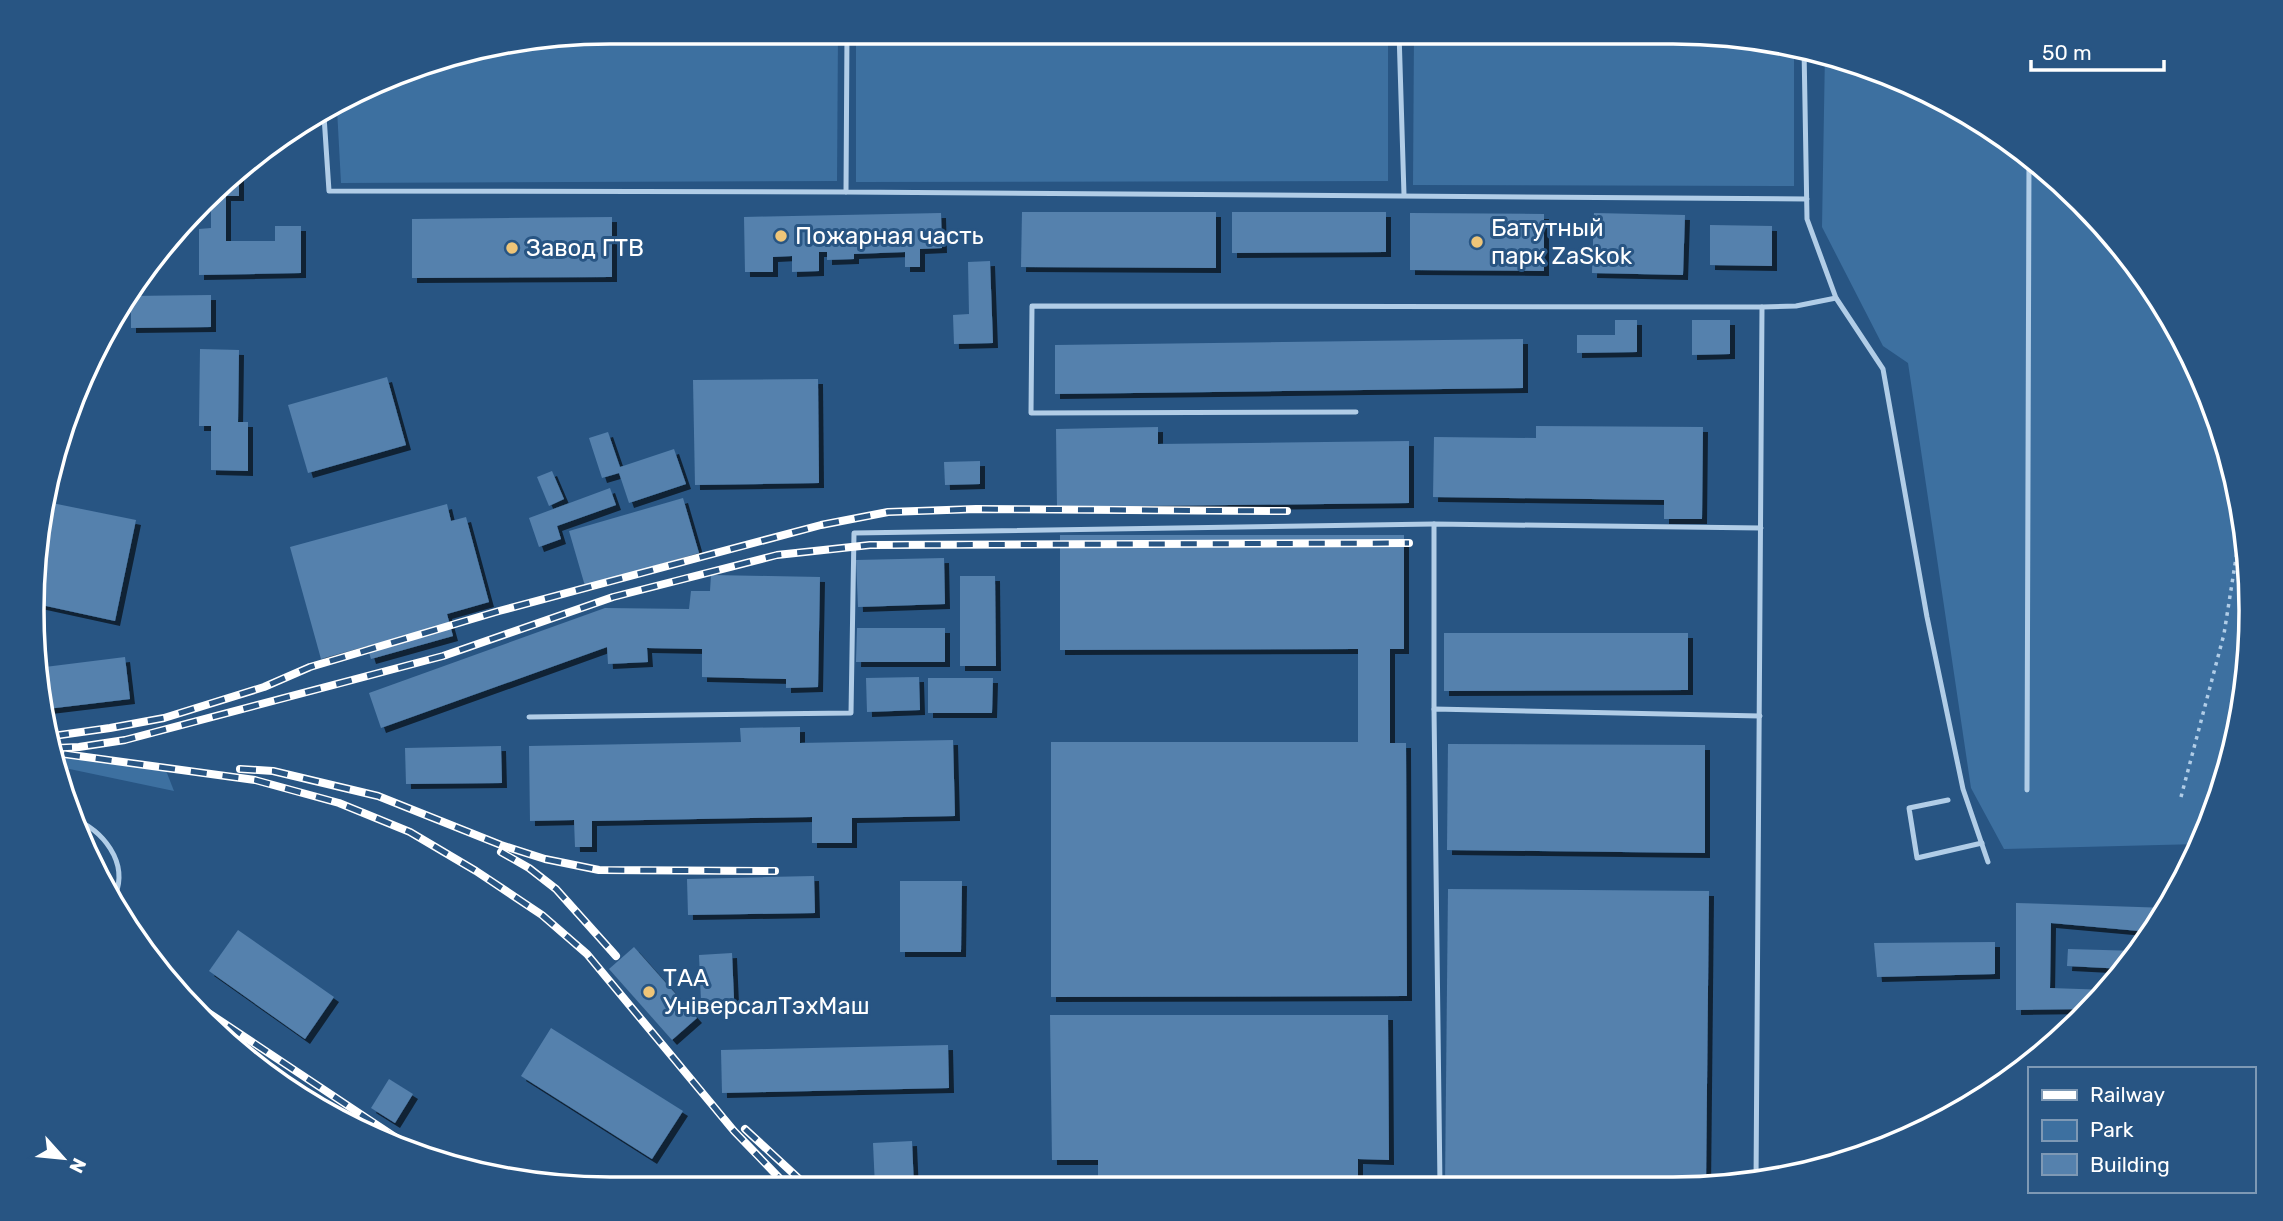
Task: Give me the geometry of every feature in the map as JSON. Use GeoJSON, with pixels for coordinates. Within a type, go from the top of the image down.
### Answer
{"type":"FeatureCollection","features":[{"type":"Feature","properties":{"kind":"lane"},"geometry":{"type":"LineString","coordinates":[[846,191],[847,44]]}},
{"type":"Feature","properties":{"kind":"lane"},"geometry":{"type":"LineString","coordinates":[[1399,44],[1404,194]]}},
{"type":"Feature","properties":{"kind":"lane"},"geometry":{"type":"LineString","coordinates":[[1804,60],[1807,219],[1836,298],[1883,369],[1927,617],[1963,789],[1988,862]]}},
{"type":"Feature","properties":{"kind":"lane"},"geometry":{"type":"LineString","coordinates":[[324,122],[329,191],[1404,194],[1807,199]]}},
{"type":"Feature","properties":{"kind":"lane"},"geometry":{"type":"LineString","coordinates":[[2027,790],[2029,170]]}},
{"type":"Feature","properties":{"kind":"lane"},"geometry":{"type":"LineString","coordinates":[[1356,412],[1031,413],[1032,306],[1762,307],[1796,306],[1836,298]]}},
{"type":"Feature","properties":{"kind":"lane"},"geometry":{"type":"LineString","coordinates":[[1756,1170],[1762,307]]}},
{"type":"Feature","properties":{"kind":"lane"},"geometry":{"type":"LineString","coordinates":[[529,717],[851,713],[854,533],[1434,524],[1761,528]]}},
{"type":"Feature","properties":{"kind":"lane"},"geometry":{"type":"LineString","coordinates":[[1434,524],[1440,1177]]}},
{"type":"Feature","properties":{"kind":"lane"},"geometry":{"type":"LineString","coordinates":[[1434,709],[1760,716]]}},
{"type":"Feature","properties":{"kind":"lane"},"geometry":{"type":"LineString","coordinates":[[1948,800],[1909,808],[1917,858],[1982,843]]}},
{"type":"Feature","properties":{"kind":"lane"},"geometry":{"type":"LineString","coordinates":[[87,826],[98,832],[112,850],[117,864],[117,889]]}},
{"type":"Feature","properties":{"kind":"path"},"geometry":{"type":"LineString","coordinates":[[2181,797],[2224,634],[2236,557]]}},
{"type":"Feature","properties":{"kind":"green space"},"geometry":{"type":"Polygon","coordinates":[[[838,44],[837,181],[341,183],[337,114],[394,87],[464,63],[573,45],[838,44]]]}},
{"type":"Feature","properties":{"kind":"green space"},"geometry":{"type":"Polygon","coordinates":[[[856,44],[1388,44],[1388,181],[856,182],[856,44]]]}},
{"type":"Feature","properties":{"kind":"green space"},"geometry":{"type":"Polygon","coordinates":[[[1414,44],[1710,45],[1794,57],[1794,186],[1413,185],[1414,44]]]}},
{"type":"Feature","properties":{"kind":"green space"},"geometry":{"type":"Polygon","coordinates":[[[1825,65],[1923,102],[1987,139],[2018,161],[2046,184],[2099,237],[2122,265],[2163,327],[2196,394],[2220,464],[2238,573],[2238,648],[2228,721],[2209,793],[2188,844],[2004,849],[1971,788],[1908,363],[1883,346],[1822,227],[1825,65]]]}},
{"type":"Feature","properties":{"kind":"green space"},"geometry":{"type":"Polygon","coordinates":[[[62,754],[165,768],[174,791],[66,768],[62,754]]]}},
{"type":"Feature","properties":{"kind":"building"},"geometry":{"type":"Polygon","coordinates":[[[239,182],[239,196],[226,196],[226,241],[275,241],[275,226],[301,226],[301,273],[199,275],[199,229],[211,228],[211,209],[239,182]]]}},
{"type":"Feature","properties":{"kind":"building"},"geometry":{"type":"Polygon","coordinates":[[[1022,212],[1216,212],[1216,268],[1021,267],[1022,212]]]}},
{"type":"Feature","properties":{"kind":"building"},"geometry":{"type":"Polygon","coordinates":[[[1232,212],[1386,212],[1386,252],[1232,253],[1232,212]]]}},
{"type":"Feature","properties":{"kind":"building"},"geometry":{"type":"Polygon","coordinates":[[[941,213],[942,248],[920,249],[920,267],[905,267],[905,252],[854,254],[854,259],[827,260],[827,252],[819,252],[819,271],[792,272],[792,256],[773,257],[773,272],[745,272],[744,217],[941,213]]]}},
{"type":"Feature","properties":{"kind":"building","name":"Батутный парк ZaSkok"},"geometry":{"type":"Polygon","coordinates":[[[1410,213],[1544,214],[1544,271],[1410,270],[1410,213]]]}},
{"type":"Feature","properties":{"kind":"building"},"geometry":{"type":"Polygon","coordinates":[[[1594,213],[1685,215],[1683,275],[1592,273],[1594,213]]]}},
{"type":"Feature","properties":{"kind":"building","name":"Завод ГТВ"},"geometry":{"type":"Polygon","coordinates":[[[612,217],[612,277],[412,278],[412,219],[612,217]]]}},
{"type":"Feature","properties":{"kind":"building"},"geometry":{"type":"Polygon","coordinates":[[[1710,225],[1772,226],[1772,266],[1710,265],[1710,225]]]}},
{"type":"Feature","properties":{"kind":"building"},"geometry":{"type":"Polygon","coordinates":[[[990,261],[993,343],[954,344],[953,315],[969,314],[968,262],[990,261]]]}},
{"type":"Feature","properties":{"kind":"building"},"geometry":{"type":"Polygon","coordinates":[[[211,295],[211,327],[131,328],[131,309],[139,296],[211,295]]]}},
{"type":"Feature","properties":{"kind":"building"},"geometry":{"type":"Polygon","coordinates":[[[1615,320],[1637,320],[1637,352],[1577,353],[1577,335],[1615,335],[1615,320]]]}},
{"type":"Feature","properties":{"kind":"building"},"geometry":{"type":"Polygon","coordinates":[[[1692,320],[1730,320],[1730,354],[1692,355],[1692,320]]]}},
{"type":"Feature","properties":{"kind":"building"},"geometry":{"type":"Polygon","coordinates":[[[1523,339],[1523,388],[1055,394],[1055,345],[1523,339]]]}},
{"type":"Feature","properties":{"kind":"building"},"geometry":{"type":"Polygon","coordinates":[[[200,349],[239,350],[238,422],[248,422],[248,471],[211,470],[211,426],[199,426],[200,349]]]}},
{"type":"Feature","properties":{"kind":"building"},"geometry":{"type":"Polygon","coordinates":[[[387,377],[406,445],[308,473],[288,405],[387,377]]]}},
{"type":"Feature","properties":{"kind":"building"},"geometry":{"type":"Polygon","coordinates":[[[818,379],[819,483],[695,485],[693,380],[818,379]]]}},
{"type":"Feature","properties":{"kind":"building"},"geometry":{"type":"Polygon","coordinates":[[[1536,426],[1703,427],[1702,519],[1664,519],[1664,500],[1433,497],[1434,437],[1536,438],[1536,426]]]}},
{"type":"Feature","properties":{"kind":"building"},"geometry":{"type":"Polygon","coordinates":[[[1158,427],[1158,444],[1409,441],[1409,503],[1057,507],[1056,429],[1158,427]]]}},
{"type":"Feature","properties":{"kind":"building"},"geometry":{"type":"Polygon","coordinates":[[[608,432],[620,467],[674,449],[686,484],[629,503],[619,473],[602,478],[589,438],[608,432]]]}},
{"type":"Feature","properties":{"kind":"building"},"geometry":{"type":"Polygon","coordinates":[[[980,461],[980,484],[945,485],[944,462],[980,461]]]}},
{"type":"Feature","properties":{"kind":"building"},"geometry":{"type":"Polygon","coordinates":[[[552,471],[564,499],[549,506],[537,477],[552,471]]]}},
{"type":"Feature","properties":{"kind":"building"},"geometry":{"type":"Polygon","coordinates":[[[610,488],[616,505],[557,526],[561,539],[539,547],[529,518],[610,488]]]}},
{"type":"Feature","properties":{"kind":"building"},"geometry":{"type":"Polygon","coordinates":[[[683,498],[699,553],[585,586],[569,531],[683,498]]]}},
{"type":"Feature","properties":{"kind":"building"},"geometry":{"type":"Polygon","coordinates":[[[54,504],[136,520],[115,621],[44,606],[45,573],[54,504]]]}},
{"type":"Feature","properties":{"kind":"building"},"geometry":{"type":"Polygon","coordinates":[[[447,504],[451,521],[466,517],[489,602],[447,614],[453,636],[371,659],[367,646],[321,659],[290,547],[447,504]]]}},
{"type":"Feature","properties":{"kind":"building"},"geometry":{"type":"Polygon","coordinates":[[[1060,535],[1404,535],[1404,649],[1390,649],[1390,743],[1406,743],[1407,996],[1051,997],[1051,742],[1358,742],[1358,649],[1060,650],[1060,535]]]}},
{"type":"Feature","properties":{"kind":"building"},"geometry":{"type":"Polygon","coordinates":[[[944,558],[945,604],[858,607],[856,560],[944,558]]]}},
{"type":"Feature","properties":{"kind":"building"},"geometry":{"type":"Polygon","coordinates":[[[711,575],[820,577],[818,687],[786,688],[786,679],[702,677],[702,649],[647,648],[648,662],[608,664],[607,647],[381,728],[369,693],[605,608],[689,609],[691,591],[710,591],[711,575]]]}},
{"type":"Feature","properties":{"kind":"building"},"geometry":{"type":"Polygon","coordinates":[[[960,576],[995,576],[996,666],[960,666],[960,576]]]}},
{"type":"Feature","properties":{"kind":"building"},"geometry":{"type":"Polygon","coordinates":[[[857,628],[945,628],[945,662],[856,662],[857,628]]]}},
{"type":"Feature","properties":{"kind":"building"},"geometry":{"type":"Polygon","coordinates":[[[1444,633],[1688,633],[1688,690],[1444,691],[1444,633]]]}},
{"type":"Feature","properties":{"kind":"building"},"geometry":{"type":"Polygon","coordinates":[[[125,657],[130,699],[53,708],[47,667],[125,657]]]}},
{"type":"Feature","properties":{"kind":"building"},"geometry":{"type":"Polygon","coordinates":[[[919,677],[920,710],[867,712],[866,678],[919,677]]]}},
{"type":"Feature","properties":{"kind":"building"},"geometry":{"type":"Polygon","coordinates":[[[928,678],[993,678],[992,713],[928,713],[928,678]]]}},
{"type":"Feature","properties":{"kind":"building"},"geometry":{"type":"Polygon","coordinates":[[[800,727],[800,743],[953,740],[955,816],[852,818],[852,843],[812,843],[812,817],[592,821],[592,847],[575,847],[574,820],[530,821],[529,746],[741,742],[740,728],[800,727]]]}},
{"type":"Feature","properties":{"kind":"building"},"geometry":{"type":"Polygon","coordinates":[[[1448,744],[1705,745],[1705,853],[1447,850],[1448,744]]]}},
{"type":"Feature","properties":{"kind":"building"},"geometry":{"type":"Polygon","coordinates":[[[501,746],[502,783],[406,784],[405,748],[501,746]]]}},
{"type":"Feature","properties":{"kind":"building"},"geometry":{"type":"Polygon","coordinates":[[[814,876],[815,913],[688,915],[687,879],[814,876]]]}},
{"type":"Feature","properties":{"kind":"building"},"geometry":{"type":"Polygon","coordinates":[[[900,881],[962,881],[961,952],[900,952],[900,881]]]}},
{"type":"Feature","properties":{"kind":"building"},"geometry":{"type":"Polygon","coordinates":[[[1448,889],[1709,891],[1706,1176],[1445,1177],[1448,889]]]}},
{"type":"Feature","properties":{"kind":"building"},"geometry":{"type":"Polygon","coordinates":[[[2016,903],[2155,908],[2139,932],[2051,923],[2050,988],[2094,989],[2075,1009],[2016,1010],[2016,903]]]}},
{"type":"Feature","properties":{"kind":"building"},"geometry":{"type":"Polygon","coordinates":[[[238,930],[334,997],[305,1039],[209,971],[238,930]]]}},
{"type":"Feature","properties":{"kind":"building"},"geometry":{"type":"Polygon","coordinates":[[[1995,942],[1995,974],[1877,977],[1874,943],[1995,942]]]}},
{"type":"Feature","properties":{"kind":"building"},"geometry":{"type":"Polygon","coordinates":[[[634,947],[697,1018],[672,1040],[609,969],[634,947]]]}},
{"type":"Feature","properties":{"kind":"building"},"geometry":{"type":"Polygon","coordinates":[[[2068,949],[2126,951],[2112,968],[2067,966],[2068,949]]]}},
{"type":"Feature","properties":{"kind":"building"},"geometry":{"type":"Polygon","coordinates":[[[732,953],[734,999],[701,1001],[699,955],[732,953]]]}},
{"type":"Feature","properties":{"kind":"building"},"geometry":{"type":"Polygon","coordinates":[[[1050,1015],[1388,1015],[1389,1160],[1358,1159],[1358,1177],[1098,1177],[1098,1160],[1052,1160],[1050,1015]]]}},
{"type":"Feature","properties":{"kind":"building"},"geometry":{"type":"Polygon","coordinates":[[[551,1028],[683,1111],[652,1159],[521,1076],[551,1028]]]}},
{"type":"Feature","properties":{"kind":"building"},"geometry":{"type":"Polygon","coordinates":[[[948,1045],[949,1088],[722,1093],[721,1050],[948,1045]]]}},
{"type":"Feature","properties":{"kind":"building"},"geometry":{"type":"Polygon","coordinates":[[[389,1079],[413,1094],[395,1123],[371,1108],[389,1079]]]}},
{"type":"Feature","properties":{"kind":"building"},"geometry":{"type":"Polygon","coordinates":[[[912,1141],[914,1177],[875,1177],[873,1143],[912,1141]]]}},
{"type":"Feature","properties":{"kind":"railway"},"geometry":{"type":"LineString","coordinates":[[58,735],[164,718],[264,687],[310,667],[499,611],[821,525],[888,512],[976,509],[1287,511]]}},
{"type":"Feature","properties":{"kind":"railway"},"geometry":{"type":"LineString","coordinates":[[61,748],[125,740],[443,656],[613,597],[777,555],[870,545],[1409,543]]}},
{"type":"Feature","properties":{"kind":"railway"},"geometry":{"type":"LineString","coordinates":[[64,754],[255,780],[339,803],[410,832],[476,871],[542,915],[587,954],[734,1131],[778,1177]]}},
{"type":"Feature","properties":{"kind":"railway"},"geometry":{"type":"LineString","coordinates":[[240,769],[273,771],[378,796],[501,845],[545,859],[599,870],[775,871]]}},
{"type":"Feature","properties":{"kind":"railway"},"geometry":{"type":"LineString","coordinates":[[501,852],[529,868],[556,889],[616,956]]}},
{"type":"Feature","properties":{"kind":"railway"},"geometry":{"type":"LineString","coordinates":[[220,1021],[383,1129]]}},
{"type":"Feature","properties":{"kind":"railway"},"geometry":{"type":"LineString","coordinates":[[745,1129],[797,1177]]}},
{"type":"Feature","properties":{"kind":"place","name":"Пожарная часть"},"geometry":{"type":"Point","coordinates":[781,236]}},
{"type":"Feature","properties":{"kind":"place","name":"Батутный парк ZaSkok"},"geometry":{"type":"Point","coordinates":[1477,242]}},
{"type":"Feature","properties":{"kind":"place","name":"Завод ГТВ"},"geometry":{"type":"Point","coordinates":[512,248]}},
{"type":"Feature","properties":{"kind":"place","name":"ТАА УніверсалТэхМаш"},"geometry":{"type":"Point","coordinates":[649,992]}}]}
